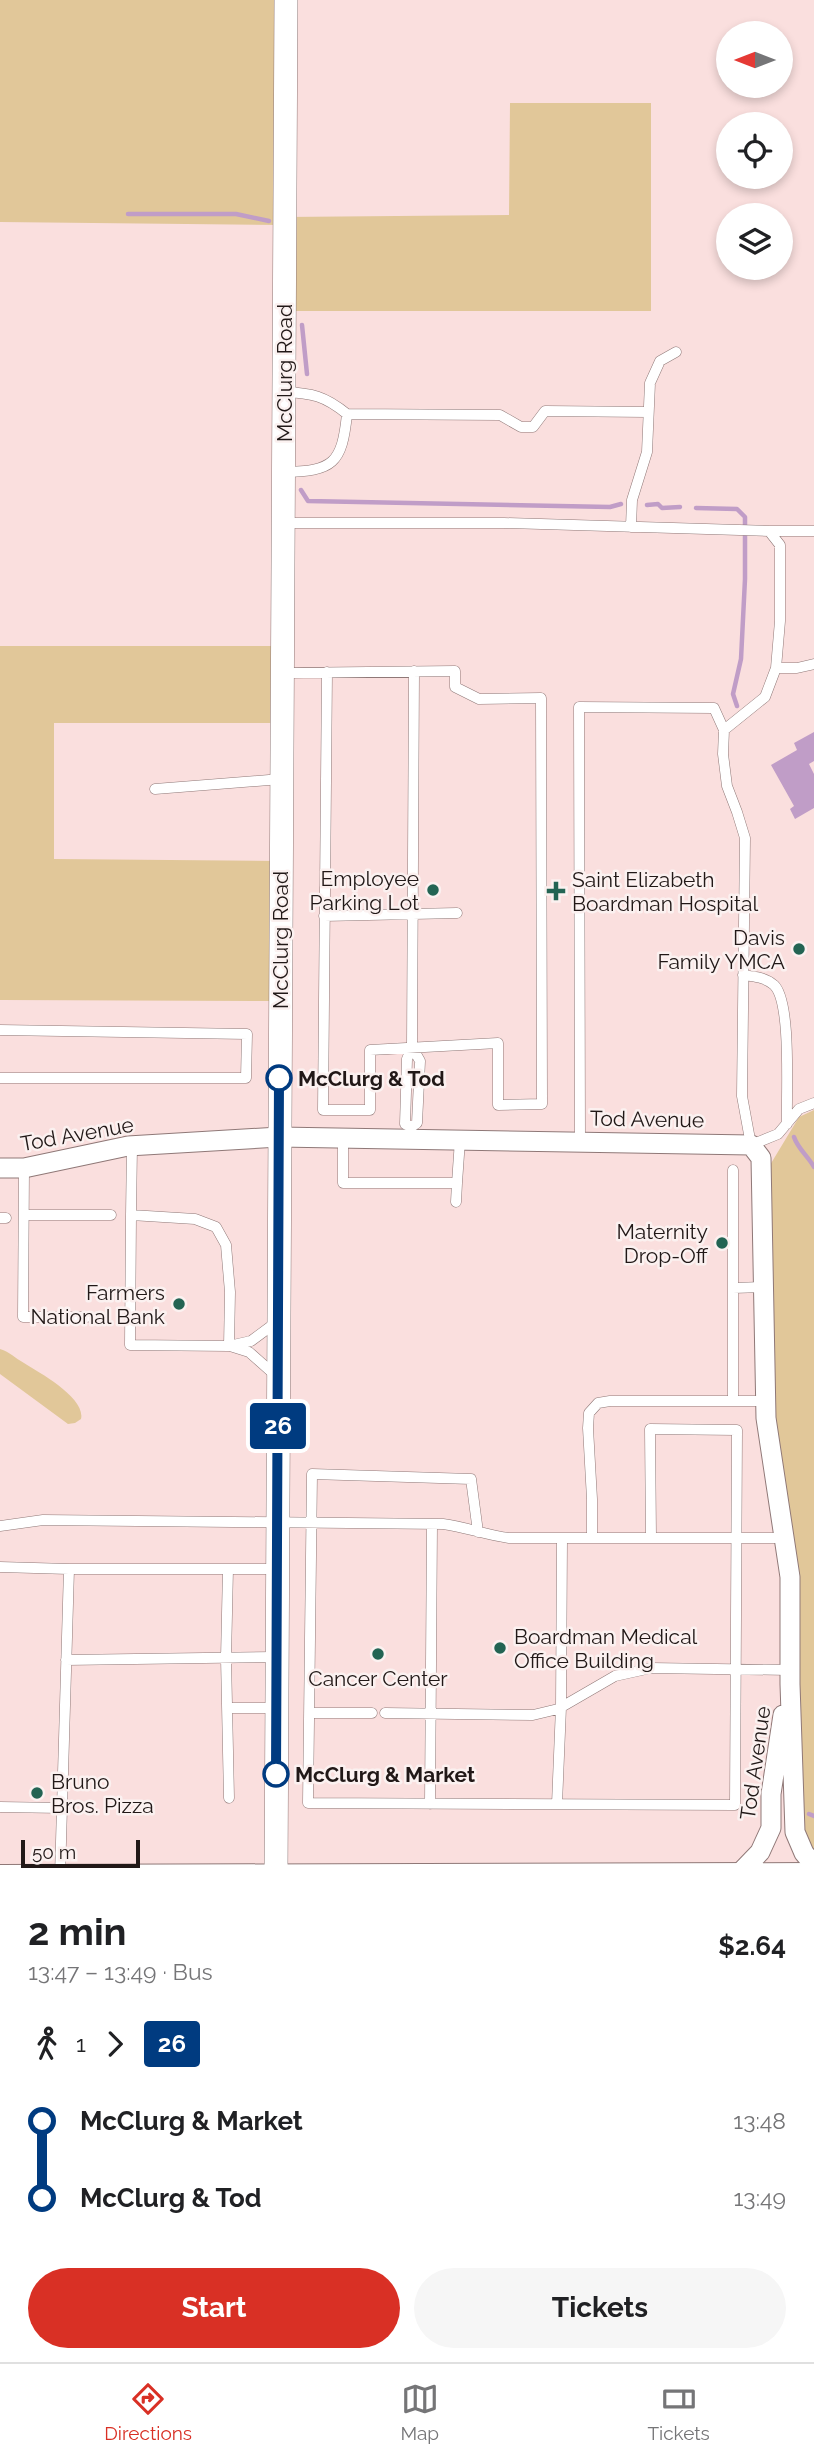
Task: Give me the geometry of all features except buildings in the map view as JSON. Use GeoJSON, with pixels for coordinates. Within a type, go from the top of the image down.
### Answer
{"type":"FeatureCollection","features":[{"type":"Feature","properties":{"kind":"main road"},"geometry":{"type":"LineString","coordinates":[[7,1882],[692,1882],[735,1878],[814,1878]]}},
{"type":"Feature","properties":{"kind":"street","name":"McClurg Road"},"geometry":{"type":"LineString","coordinates":[[276,1883],[286,0]]}},
{"type":"Feature","properties":{"kind":"street","name":"Tod Avenue"},"geometry":{"type":"LineString","coordinates":[[0,1168],[24,1168],[132,1146],[279,1137],[343,1138],[410,1133],[460,1140],[751,1145],[761,1158],[765,1401],[790,1577],[795,1832],[804,1853],[814,1865]]}},
{"type":"Feature","properties":{"kind":"street","name":"Tod Avenue"},"geometry":{"type":"LineString","coordinates":[[735,1878],[760,1852],[771,1828],[771,1794],[777,1743],[790,1677]]}},
{"type":"Feature","properties":{"kind":"lane"},"geometry":{"type":"LineString","coordinates":[[631,527],[632,500],[647,452],[650,383],[660,361],[676,352]]}},
{"type":"Feature","properties":{"kind":"lane"},"geometry":{"type":"LineString","coordinates":[[284,392],[311,393],[335,404],[347,414],[500,415],[521,427],[533,427],[545,411],[648,412]]}},
{"type":"Feature","properties":{"kind":"lane"},"geometry":{"type":"LineString","coordinates":[[283,472],[311,471],[326,466],[337,458],[345,438],[347,414]]}},
{"type":"Feature","properties":{"kind":"lane"},"geometry":{"type":"LineString","coordinates":[[283,523],[504,523],[814,531]]}},
{"type":"Feature","properties":{"kind":"lane"},"geometry":{"type":"LineString","coordinates":[[724,730],[765,697],[776,668],[780,621],[779,545],[769,531]]}},
{"type":"Feature","properties":{"kind":"lane"},"geometry":{"type":"LineString","coordinates":[[776,668],[797,668],[814,664]]}},
{"type":"Feature","properties":{"kind":"lane"},"geometry":{"type":"LineString","coordinates":[[410,1133],[417,1123],[420,1061],[412,1047],[414,671]]}},
{"type":"Feature","properties":{"kind":"lane"},"geometry":{"type":"LineString","coordinates":[[282,673],[327,672],[454,671],[455,687],[479,699],[541,698],[542,1104],[498,1105],[498,1044],[370,1050],[370,1110],[323,1110],[327,672]]}},
{"type":"Feature","properties":{"kind":"lane"},"geometry":{"type":"LineString","coordinates":[[580,1141],[579,707],[713,708],[724,730],[723,754],[727,786],[745,838],[742,1096],[751,1145],[778,1134],[799,1109],[814,1103]]}},
{"type":"Feature","properties":{"kind":"lane"},"geometry":{"type":"LineString","coordinates":[[155,789],[281,779]]}},
{"type":"Feature","properties":{"kind":"lane"},"geometry":{"type":"LineString","coordinates":[[324,916],[457,913]]}},
{"type":"Feature","properties":{"kind":"lane"},"geometry":{"type":"LineString","coordinates":[[743,975],[763,978],[775,986],[782,999],[786,1036],[787,1124]]}},
{"type":"Feature","properties":{"kind":"lane"},"geometry":{"type":"LineString","coordinates":[[0,1030],[247,1034],[246,1078],[0,1078]]}},
{"type":"Feature","properties":{"kind":"lane"},"geometry":{"type":"LineString","coordinates":[[343,1138],[343,1183],[457,1183]]}},
{"type":"Feature","properties":{"kind":"lane"},"geometry":{"type":"LineString","coordinates":[[456,1202],[460,1140]]}},
{"type":"Feature","properties":{"kind":"lane"},"geometry":{"type":"LineString","coordinates":[[132,1146],[130,1345],[229,1346],[251,1341],[278,1321]]}},
{"type":"Feature","properties":{"kind":"lane"},"geometry":{"type":"LineString","coordinates":[[24,1168],[23,1317],[87,1317]]}},
{"type":"Feature","properties":{"kind":"lane"},"geometry":{"type":"LineString","coordinates":[[733,1170],[733,1401]]}},
{"type":"Feature","properties":{"kind":"lane"},"geometry":{"type":"LineString","coordinates":[[23,1215],[111,1215]]}},
{"type":"Feature","properties":{"kind":"lane"},"geometry":{"type":"LineString","coordinates":[[131,1215],[195,1219],[216,1227],[226,1245],[230,1292],[229,1346]]}},
{"type":"Feature","properties":{"kind":"lane"},"geometry":{"type":"LineString","coordinates":[[733,1288],[763,1287]]}},
{"type":"Feature","properties":{"kind":"lane"},"geometry":{"type":"LineString","coordinates":[[229,1346],[249,1352],[278,1377]]}},
{"type":"Feature","properties":{"kind":"lane"},"geometry":{"type":"LineString","coordinates":[[592,1538],[588,1428],[589,1413],[598,1403],[765,1401]]}},
{"type":"Feature","properties":{"kind":"lane"},"geometry":{"type":"LineString","coordinates":[[478,1532],[471,1479],[312,1474],[309,1803],[735,1805],[737,1430],[650,1429],[652,1538]]}},
{"type":"Feature","properties":{"kind":"lane"},"geometry":{"type":"LineString","coordinates":[[0,1526],[43,1520],[312,1522],[432,1524],[468,1527],[478,1532],[509,1538],[784,1538]]}},
{"type":"Feature","properties":{"kind":"lane"},"geometry":{"type":"LineString","coordinates":[[430,1804],[432,1524]]}},
{"type":"Feature","properties":{"kind":"lane"},"geometry":{"type":"LineString","coordinates":[[557,1804],[561,1707],[562,1538]]}},
{"type":"Feature","properties":{"kind":"lane"},"geometry":{"type":"LineString","coordinates":[[0,1567],[277,1569]]}},
{"type":"Feature","properties":{"kind":"lane"},"geometry":{"type":"LineString","coordinates":[[69,1569],[62,1808],[69,1882]]}},
{"type":"Feature","properties":{"kind":"lane"},"geometry":{"type":"LineString","coordinates":[[228,1569],[226,1658],[229,1798]]}},
{"type":"Feature","properties":{"kind":"lane"},"geometry":{"type":"LineString","coordinates":[[66,1661],[276,1657]]}},
{"type":"Feature","properties":{"kind":"lane"},"geometry":{"type":"LineString","coordinates":[[385,1713],[533,1715],[561,1707],[615,1676],[652,1668],[735,1668],[790,1677]]}},
{"type":"Feature","properties":{"kind":"lane"},"geometry":{"type":"LineString","coordinates":[[228,1708],[276,1708]]}},
{"type":"Feature","properties":{"kind":"lane"},"geometry":{"type":"LineString","coordinates":[[310,1713],[372,1713]]}},
{"type":"Feature","properties":{"kind":"lane"},"geometry":{"type":"LineString","coordinates":[[0,1807],[62,1808]]}},
{"type":"Feature","properties":{"kind":"shaded area"},"geometry":{"type":"Polygon","coordinates":[[[0,0],[286,0],[285,217],[509,215],[510,103],[651,103],[651,311],[284,311],[284,225],[0,222],[0,0]]]}},
{"type":"Feature","properties":{"kind":"shaded area"},"geometry":{"type":"Polygon","coordinates":[[[0,646],[282,646],[281,723],[54,723],[54,859],[280,861],[280,1001],[0,1000],[0,646]]]}},
{"type":"Feature","properties":{"kind":"shaded area"},"geometry":{"type":"Polygon","coordinates":[[[814,732],[814,761],[809,764],[814,774],[814,808],[795,819],[790,809],[794,806],[771,765],[797,750],[794,743],[814,732]]]}},
{"type":"Feature","properties":{"kind":"shaded area"},"geometry":{"type":"Polygon","coordinates":[[[814,1110],[814,1865],[799,1829],[781,1472],[771,1377],[770,1165],[799,1117],[814,1110]]]}},
{"type":"Feature","properties":{"kind":"shaded area"},"geometry":{"type":"Polygon","coordinates":[[[0,1349],[60,1387],[76,1403],[81,1411],[81,1419],[68,1424],[0,1374],[0,1349]]]}},
{"type":"Feature","properties":{"kind":"waterway"},"geometry":{"type":"LineString","coordinates":[[128,214],[236,214],[269,221]]}},
{"type":"Feature","properties":{"kind":"waterway"},"geometry":{"type":"LineString","coordinates":[[302,325],[307,374]]}},
{"type":"Feature","properties":{"kind":"waterway"},"geometry":{"type":"LineString","coordinates":[[301,490],[308,501],[610,507],[621,504]]}},
{"type":"Feature","properties":{"kind":"waterway"},"geometry":{"type":"LineString","coordinates":[[647,505],[680,507]]}},
{"type":"Feature","properties":{"kind":"waterway"},"geometry":{"type":"LineString","coordinates":[[696,508],[737,509],[745,517],[741,659],[733,694],[737,706]]}},
{"type":"Feature","properties":{"kind":"waterway"},"geometry":{"type":"LineString","coordinates":[[794,1137],[814,1167]]}},
{"type":"Feature","properties":{"kind":"waterway"},"geometry":{"type":"LineString","coordinates":[[809,1814],[814,1816]]}},
{"type":"Feature","properties":{"kind":"bus line","name":"26"},"geometry":{"type":"LineString","coordinates":[[276,1774],[279,1078]]}},
{"type":"Feature","properties":{"kind":"place","name":"Employee Parking Lot"},"geometry":{"type":"Point","coordinates":[433,890]}},
{"type":"Feature","properties":{"kind":"place","name":"Saint Elizabeth Boardman Hospital"},"geometry":{"type":"Point","coordinates":[556,891]}},
{"type":"Feature","properties":{"kind":"place","name":"Davis Family YMCA"},"geometry":{"type":"Point","coordinates":[799,949]}},
{"type":"Feature","properties":{"kind":"place","name":"McClurg & Tod"},"geometry":{"type":"Point","coordinates":[279,1078]}},
{"type":"Feature","properties":{"kind":"place","name":"Maternity Drop-Off"},"geometry":{"type":"Point","coordinates":[722,1243]}},
{"type":"Feature","properties":{"kind":"place","name":"Farmers National Bank"},"geometry":{"type":"Point","coordinates":[179,1304]}},
{"type":"Feature","properties":{"kind":"place","name":"Boardman Medical Office Building"},"geometry":{"type":"Point","coordinates":[500,1648]}},
{"type":"Feature","properties":{"kind":"place","name":"Cancer Center"},"geometry":{"type":"Point","coordinates":[378,1654]}},
{"type":"Feature","properties":{"kind":"place","name":"McClurg & Market"},"geometry":{"type":"Point","coordinates":[276,1774]}},
{"type":"Feature","properties":{"kind":"place","name":"Bruno Bros. Pizza"},"geometry":{"type":"Point","coordinates":[37,1793]}}]}
